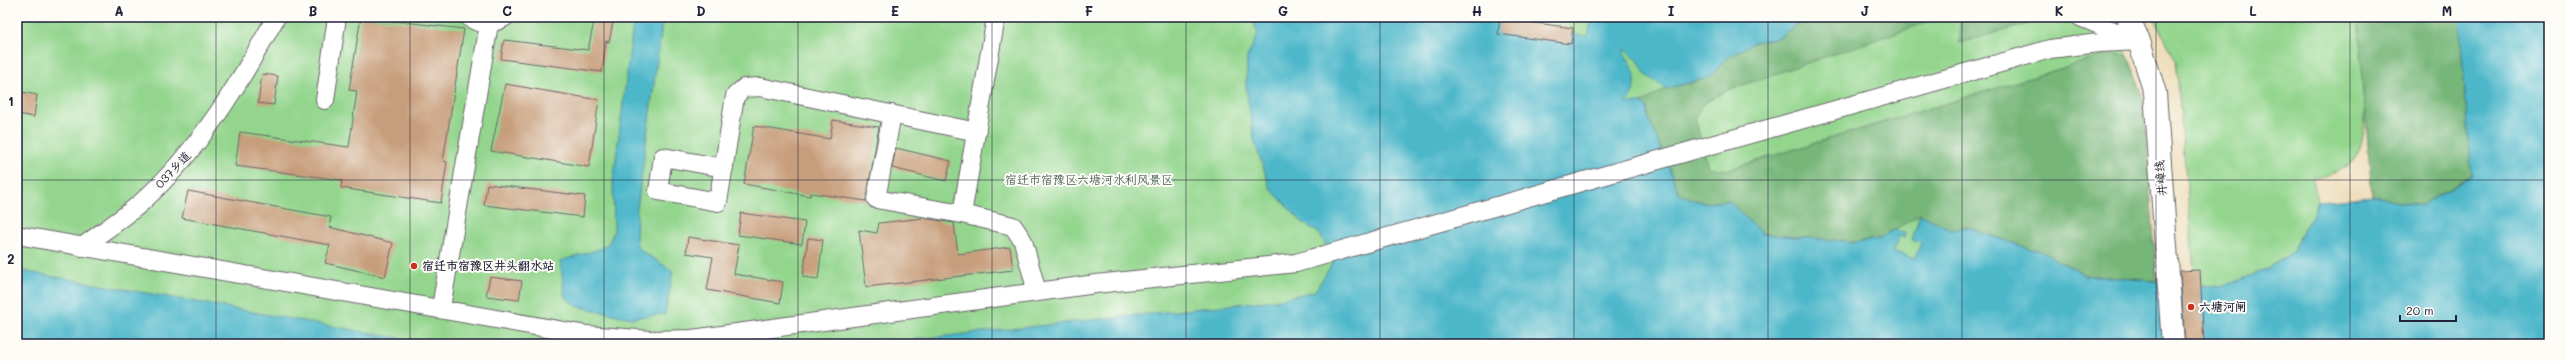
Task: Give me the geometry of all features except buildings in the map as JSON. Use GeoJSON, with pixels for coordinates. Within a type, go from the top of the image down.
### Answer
{"type":"FeatureCollection","features":[{"type":"Feature","properties":{"kind":"main road","name":"井嶂线"},"geometry":{"type":"LineString","coordinates":[[2128,17],[2139,42],[2154,93],[2173,344]]}},
{"type":"Feature","properties":{"kind":"street","name":"037乡道"},"geometry":{"type":"LineString","coordinates":[[82,247],[141,202],[169,176],[196,144],[232,92],[276,17]]}},
{"type":"Feature","properties":{"kind":"street"},"geometry":{"type":"LineString","coordinates":[[325,100],[337,17]]}},
{"type":"Feature","properties":{"kind":"street"},"geometry":{"type":"LineString","coordinates":[[440,308],[497,20],[469,17]]}},
{"type":"Feature","properties":{"kind":"street"},"geometry":{"type":"LineString","coordinates":[[962,214],[996,17]]}},
{"type":"Feature","properties":{"kind":"street"},"geometry":{"type":"LineString","coordinates":[[2080,17],[2139,42]]}},
{"type":"Feature","properties":{"kind":"street"},"geometry":{"type":"LineString","coordinates":[[17,235],[587,335],[650,340],[692,339],[1037,292],[1296,263],[2050,49],[2099,43],[2139,42]]}},
{"type":"Feature","properties":{"kind":"street"},"geometry":{"type":"LineString","coordinates":[[724,168],[735,96],[744,88],[760,87],[977,132]]}},
{"type":"Feature","properties":{"kind":"street"},"geometry":{"type":"LineString","coordinates":[[892,114],[876,199],[962,214],[1013,226],[1023,241],[1037,292]]}},
{"type":"Feature","properties":{"kind":"green space","name":"宿迁市宿豫区六塘河水利风景区"},"geometry":{"type":"Polygon","coordinates":[[[17,17],[2104,17],[2128,56],[2141,91],[2162,344],[17,344],[17,17]]]}},
{"type":"Feature","properties":{"kind":"green space"},"geometry":{"type":"Polygon","coordinates":[[[1844,17],[1942,17],[1725,91],[1703,104],[1695,118],[1708,167],[1726,170],[2112,53],[2128,56],[2141,91],[2144,108],[2157,281],[2085,275],[2046,254],[1965,227],[1952,230],[1920,214],[1880,239],[1855,242],[1762,234],[1729,201],[1704,203],[1679,194],[1648,116],[1647,107],[1641,103],[1666,89],[1710,77],[1728,57],[1755,42],[1780,37],[1796,24],[1830,22],[1844,17]]]}},
{"type":"Feature","properties":{"kind":"green space"},"geometry":{"type":"Polygon","coordinates":[[[1960,17],[2053,17],[1960,43],[1960,17]]]}},
{"type":"Feature","properties":{"kind":"green space"},"geometry":{"type":"Polygon","coordinates":[[[2154,17],[2358,17],[2364,72],[2365,116],[2363,136],[2358,152],[2350,164],[2346,167],[2323,177],[2313,179],[2318,202],[2293,251],[2268,269],[2222,287],[2195,284],[2176,61],[2154,17]]]}},
{"type":"Feature","properties":{"kind":"green space"},"geometry":{"type":"Polygon","coordinates":[[[2358,17],[2459,17],[2472,175],[2422,206],[2372,197],[2358,17]]]}},
{"type":"Feature","properties":{"kind":"water"},"geometry":{"type":"Polygon","coordinates":[[[634,17],[663,17],[637,209],[636,243],[640,250],[673,271],[665,314],[631,318],[576,306],[565,297],[560,261],[600,249],[609,243],[614,231],[613,182],[634,17]]]}},
{"type":"Feature","properties":{"kind":"water"},"geometry":{"type":"Polygon","coordinates":[[[1245,17],[1494,17],[1504,25],[1588,36],[1592,17],[1844,17],[1830,22],[1796,24],[1780,37],[1755,42],[1728,57],[1710,77],[1666,89],[1646,75],[1638,60],[1625,49],[1624,53],[1631,65],[1635,78],[1634,91],[1626,103],[1641,103],[1647,107],[1648,116],[1679,194],[1704,203],[1729,201],[1762,234],[1855,242],[1880,239],[1893,230],[1906,232],[1905,238],[1899,236],[1893,251],[1915,259],[1921,243],[1912,240],[1920,214],[1952,230],[1965,227],[2046,254],[2085,275],[2221,287],[2268,269],[2293,251],[2318,202],[2372,197],[2422,206],[2472,176],[2459,17],[2549,17],[2549,344],[873,344],[1275,300],[1315,291],[1334,261],[1320,234],[1301,221],[1270,188],[1254,140],[1246,87],[1247,57],[1258,34],[1253,20],[1245,17]]]}},
{"type":"Feature","properties":{"kind":"water"},"geometry":{"type":"Polygon","coordinates":[[[17,270],[432,344],[17,344],[17,270]]]}},
{"type":"Feature","properties":{"kind":"place","name":"宿迁市宿豫区井头翻水站"},"geometry":{"type":"Point","coordinates":[414,266]}},
{"type":"Feature","properties":{"kind":"place","name":"六塘河闸"},"geometry":{"type":"Point","coordinates":[2191,307]}}]}
